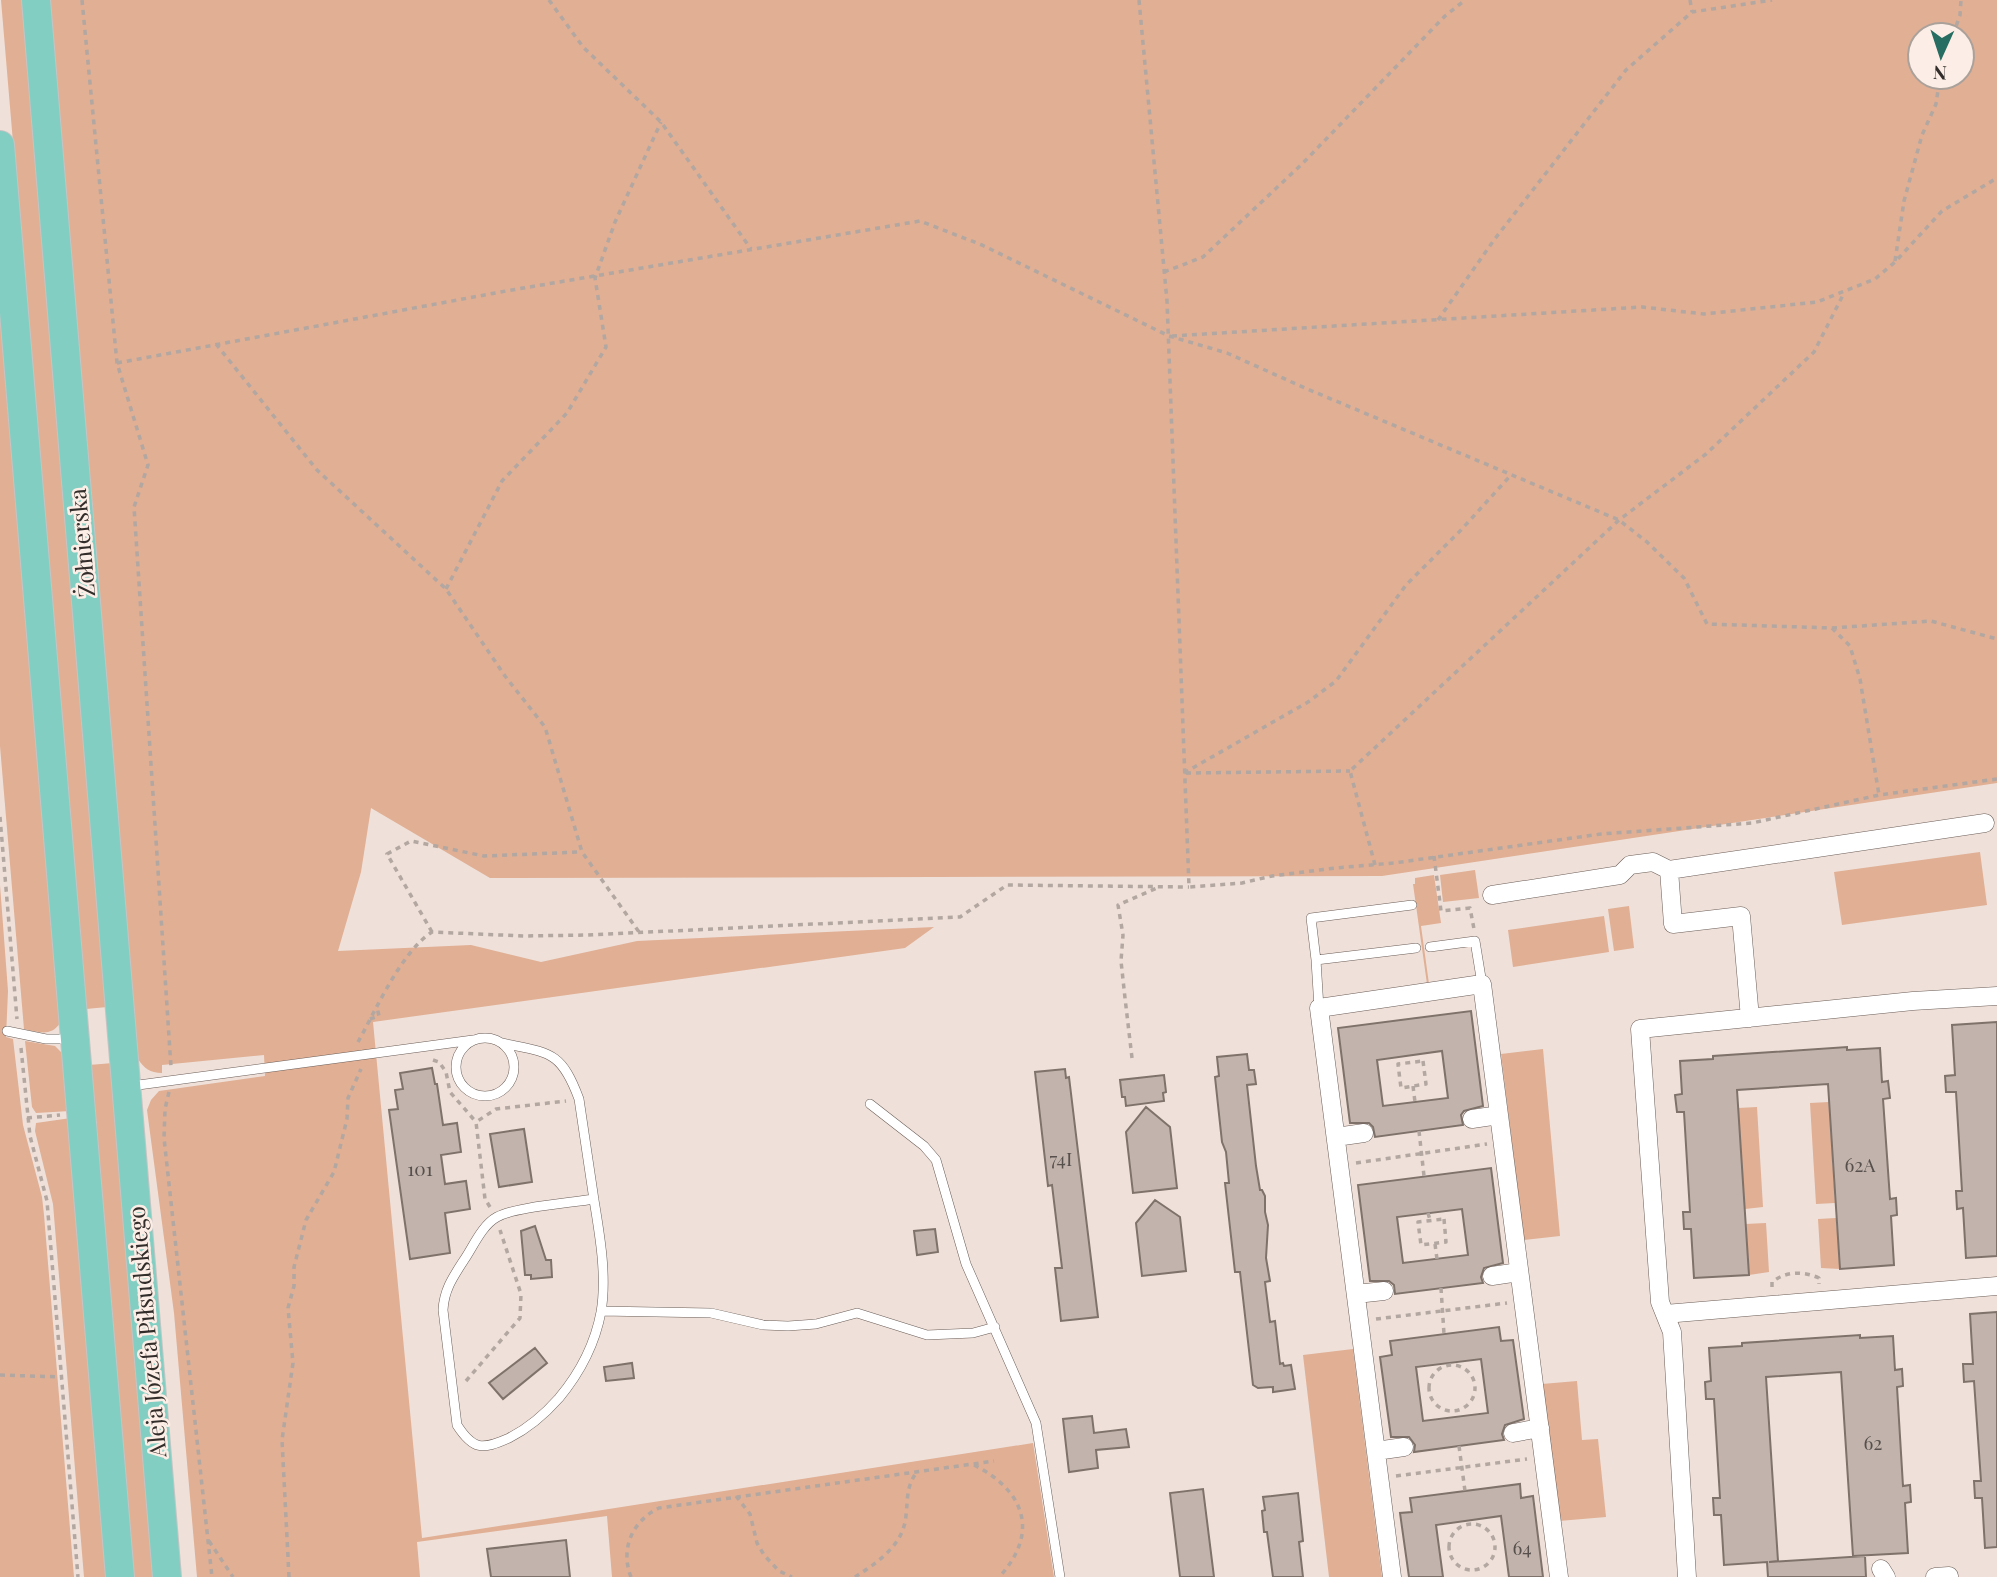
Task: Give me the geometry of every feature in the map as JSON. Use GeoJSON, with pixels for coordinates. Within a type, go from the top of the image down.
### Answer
{"type":"FeatureCollection","features":[{"type":"Feature","properties":{"kind":"main road","name":"Żołnierska"},"geometry":{"type":"LineString","coordinates":[[36,0],[126,1086]]}},
{"type":"Feature","properties":{"kind":"main road","name":"Żołnierska"},"geometry":{"type":"LineString","coordinates":[[0,145],[80,1101]]}},
{"type":"Feature","properties":{"kind":"main road","name":"Aleja Józefa Piłsudskiego"},"geometry":{"type":"LineString","coordinates":[[126,1086],[167,1577]]}},
{"type":"Feature","properties":{"kind":"main road","name":"Aleja Józefa Piłsudskiego"},"geometry":{"type":"LineString","coordinates":[[80,1101],[120,1577]]}},
{"type":"Feature","properties":{"kind":"street"},"geometry":{"type":"LineString","coordinates":[[1492,895],[1620,875],[1630,865],[1653,862],[1669,870],[1985,823]]}},
{"type":"Feature","properties":{"kind":"street"},"geometry":{"type":"LineString","coordinates":[[1669,870],[1673,924],[1741,916],[1750,1018]]}},
{"type":"Feature","properties":{"kind":"street"},"geometry":{"type":"LineString","coordinates":[[1392,1577],[1319,1008],[1482,984],[1559,1577]]}},
{"type":"Feature","properties":{"kind":"street"},"geometry":{"type":"LineString","coordinates":[[1688,1577],[1672,1332],[1660,1302],[1640,1029],[1922,1000],[1997,996]]}},
{"type":"Feature","properties":{"kind":"street"},"geometry":{"type":"LineString","coordinates":[[1472,1119],[1499,1115]]}},
{"type":"Feature","properties":{"kind":"street"},"geometry":{"type":"LineString","coordinates":[[1336,1137],[1364,1133]]}},
{"type":"Feature","properties":{"kind":"street"},"geometry":{"type":"LineString","coordinates":[[1492,1276],[1519,1272]]}},
{"type":"Feature","properties":{"kind":"street"},"geometry":{"type":"LineString","coordinates":[[1665,1314],[1997,1286]]}},
{"type":"Feature","properties":{"kind":"street"},"geometry":{"type":"LineString","coordinates":[[1356,1294],[1384,1291]]}},
{"type":"Feature","properties":{"kind":"street"},"geometry":{"type":"LineString","coordinates":[[1513,1433],[1540,1428]]}},
{"type":"Feature","properties":{"kind":"street"},"geometry":{"type":"LineString","coordinates":[[1376,1451],[1404,1447]]}},
{"type":"Feature","properties":{"kind":"lane"},"geometry":{"type":"LineString","coordinates":[[1319,1008],[1311,918],[1412,905]]}},
{"type":"Feature","properties":{"kind":"lane"},"geometry":{"type":"LineString","coordinates":[[1430,947],[1475,942],[1482,984]]}},
{"type":"Feature","properties":{"kind":"lane"},"geometry":{"type":"LineString","coordinates":[[1316,960],[1416,948]]}},
{"type":"Feature","properties":{"kind":"lane"},"geometry":{"type":"LineString","coordinates":[[7,1031],[46,1039],[75,1039]]}},
{"type":"Feature","properties":{"kind":"lane"},"geometry":{"type":"LineString","coordinates":[[126,1086],[482,1038],[544,1052],[561,1062],[579,1099],[594,1199],[602,1277],[601,1311],[584,1361],[563,1393],[537,1421],[489,1446],[475,1446],[466,1439],[457,1424],[443,1310],[448,1285],[486,1227],[496,1218],[511,1212],[594,1199]]}},
{"type":"Feature","properties":{"kind":"lane"},"geometry":{"type":"LineString","coordinates":[[473,1040],[465,1046],[456,1064],[462,1083],[469,1091],[478,1095],[498,1093],[512,1079],[513,1059],[502,1043]]}},
{"type":"Feature","properties":{"kind":"lane"},"geometry":{"type":"LineString","coordinates":[[870,1104],[924,1146],[936,1160],[966,1264],[1036,1423],[1060,1577]]}},
{"type":"Feature","properties":{"kind":"lane"},"geometry":{"type":"LineString","coordinates":[[601,1311],[710,1313],[763,1325],[789,1326],[816,1324],[857,1313],[928,1335],[973,1333],[995,1327]]}},
{"type":"Feature","properties":{"kind":"path"},"geometry":{"type":"LineString","coordinates":[[82,0],[117,363],[148,465],[134,507],[172,1080],[165,1108],[164,1138],[212,1577]]}},
{"type":"Feature","properties":{"kind":"path"},"geometry":{"type":"LineString","coordinates":[[549,0],[583,47],[661,122],[751,249]]}},
{"type":"Feature","properties":{"kind":"path"},"geometry":{"type":"LineString","coordinates":[[1139,0],[1169,336],[1189,887]]}},
{"type":"Feature","properties":{"kind":"path"},"geometry":{"type":"LineString","coordinates":[[1164,272],[1203,257],[1302,164],[1445,16],[1465,0]]}},
{"type":"Feature","properties":{"kind":"path"},"geometry":{"type":"LineString","coordinates":[[1690,0],[1692,12]]}},
{"type":"Feature","properties":{"kind":"path"},"geometry":{"type":"LineString","coordinates":[[1438,320],[1494,240],[1626,70],[1692,12],[1772,0]]}},
{"type":"Feature","properties":{"kind":"path"},"geometry":{"type":"LineString","coordinates":[[1958,21],[1961,0]]}},
{"type":"Feature","properties":{"kind":"path"},"geometry":{"type":"LineString","coordinates":[[1895,262],[1904,201],[1922,135],[1936,104],[1938,91]]}},
{"type":"Feature","properties":{"kind":"path"},"geometry":{"type":"LineString","coordinates":[[446,589],[502,481],[567,413],[606,347],[595,278],[615,222],[661,122]]}},
{"type":"Feature","properties":{"kind":"path"},"geometry":{"type":"LineString","coordinates":[[1169,336],[1642,307],[1704,314],[1817,302],[1875,279],[1895,262],[1942,211],[1997,178]]}},
{"type":"Feature","properties":{"kind":"path"},"geometry":{"type":"LineString","coordinates":[[117,363],[506,291],[920,221],[982,244],[1169,336],[1227,352],[1619,520],[1647,542],[1684,578],[1707,624],[1832,628],[1931,621],[1997,639]]}},
{"type":"Feature","properties":{"kind":"path"},"geometry":{"type":"LineString","coordinates":[[1184,773],[1350,771],[1619,520],[1706,454],[1814,352],[1845,291]]}},
{"type":"Feature","properties":{"kind":"path"},"geometry":{"type":"LineString","coordinates":[[216,344],[317,470],[446,589],[505,676],[545,727],[582,852],[640,933]]}},
{"type":"Feature","properties":{"kind":"path"},"geometry":{"type":"LineString","coordinates":[[1184,773],[1308,702],[1336,681],[1406,586],[1511,475]]}},
{"type":"Feature","properties":{"kind":"path"},"geometry":{"type":"LineString","coordinates":[[1832,628],[1850,646],[1860,679],[1879,795]]}},
{"type":"Feature","properties":{"kind":"path"},"geometry":{"type":"LineString","coordinates":[[1350,771],[1375,865]]}},
{"type":"Feature","properties":{"kind":"path"},"geometry":{"type":"LineString","coordinates":[[350,1056],[370,1019],[379,1016],[377,1007],[421,939],[432,933],[524,936],[640,933],[960,917],[1007,885],[1189,887],[1639,830],[1752,823],[1879,795],[1997,779]]}},
{"type":"Feature","properties":{"kind":"path"},"geometry":{"type":"LineString","coordinates":[[0,817],[27,1118],[47,1201],[78,1577]]}},
{"type":"Feature","properties":{"kind":"path"},"geometry":{"type":"LineString","coordinates":[[432,933],[387,854],[411,841],[484,856],[582,852]]}},
{"type":"Feature","properties":{"kind":"path"},"geometry":{"type":"LineString","coordinates":[[1434,856],[1441,911],[1470,908],[1475,942]]}},
{"type":"Feature","properties":{"kind":"path"},"geometry":{"type":"LineString","coordinates":[[1132,1058],[1121,961],[1122,935],[1118,905],[1159,887]]}},
{"type":"Feature","properties":{"kind":"path"},"geometry":{"type":"LineString","coordinates":[[289,1577],[282,1440],[293,1363],[288,1308],[294,1286],[294,1267],[306,1220],[334,1172],[347,1119],[348,1098],[367,1054]]}},
{"type":"Feature","properties":{"kind":"path"},"geometry":{"type":"LineString","coordinates":[[1409,1056],[1410,1062]]}},
{"type":"Feature","properties":{"kind":"path"},"geometry":{"type":"LineString","coordinates":[[432,1060],[439,1062],[446,1072],[450,1092],[476,1122]]}},
{"type":"Feature","properties":{"kind":"path"},"geometry":{"type":"LineString","coordinates":[[1423,1061],[1426,1084],[1413,1086],[1401,1088],[1398,1064],[1423,1061]]}},
{"type":"Feature","properties":{"kind":"path"},"geometry":{"type":"LineString","coordinates":[[1413,1086],[1415,1102]]}},
{"type":"Feature","properties":{"kind":"path"},"geometry":{"type":"LineString","coordinates":[[27,1118],[80,1101]]}},
{"type":"Feature","properties":{"kind":"path"},"geometry":{"type":"LineString","coordinates":[[1419,1131],[1424,1176]]}},
{"type":"Feature","properties":{"kind":"path"},"geometry":{"type":"LineString","coordinates":[[1339,1165],[1503,1142]]}},
{"type":"Feature","properties":{"kind":"path"},"geometry":{"type":"LineString","coordinates":[[1428,1213],[1430,1220]]}},
{"type":"Feature","properties":{"kind":"path"},"geometry":{"type":"LineString","coordinates":[[1444,1219],[1446,1242],[1435,1244],[1421,1245],[1418,1222],[1444,1219]]}},
{"type":"Feature","properties":{"kind":"path"},"geometry":{"type":"LineString","coordinates":[[1435,1244],[1437,1259]]}},
{"type":"Feature","properties":{"kind":"path"},"geometry":{"type":"LineString","coordinates":[[1781,1274],[1808,1273]]}},
{"type":"Feature","properties":{"kind":"path"},"geometry":{"type":"LineString","coordinates":[[1441,1288],[1444,1334]]}},
{"type":"Feature","properties":{"kind":"path"},"geometry":{"type":"LineString","coordinates":[[1359,1322],[1523,1301]]}},
{"type":"Feature","properties":{"kind":"path"},"geometry":{"type":"LineString","coordinates":[[1447,1364],[1465,1369],[1472,1375],[1475,1384],[1475,1394],[1471,1402],[1456,1414],[1443,1411],[1433,1404],[1428,1393],[1429,1381],[1436,1370],[1447,1364]]}},
{"type":"Feature","properties":{"kind":"path"},"geometry":{"type":"LineString","coordinates":[[0,1375],[62,1377]]}},
{"type":"Feature","properties":{"kind":"path"},"geometry":{"type":"LineString","coordinates":[[1459,1446],[1465,1491]]}},
{"type":"Feature","properties":{"kind":"path"},"geometry":{"type":"LineString","coordinates":[[1380,1478],[1544,1457]]}},
{"type":"Feature","properties":{"kind":"path"},"geometry":{"type":"LineString","coordinates":[[631,1577],[626,1558],[634,1528],[651,1511],[667,1506],[994,1461]]}},
{"type":"Feature","properties":{"kind":"path"},"geometry":{"type":"LineString","coordinates":[[972,1465],[992,1474],[1004,1484],[1014,1497],[1022,1519],[1022,1538],[1018,1551],[1000,1577]]}},
{"type":"Feature","properties":{"kind":"path"},"geometry":{"type":"LineString","coordinates":[[855,1577],[886,1554],[899,1539],[906,1517],[906,1493],[916,1472]]}},
{"type":"Feature","properties":{"kind":"path"},"geometry":{"type":"LineString","coordinates":[[736,1496],[750,1514],[757,1543],[764,1555],[779,1571],[792,1577]]}},
{"type":"Feature","properties":{"kind":"path"},"geometry":{"type":"LineString","coordinates":[[1468,1522],[1486,1529],[1495,1545],[1490,1562],[1474,1572],[1455,1564],[1450,1555],[1452,1535],[1468,1522]]}},
{"type":"Feature","properties":{"kind":"path"},"geometry":{"type":"LineString","coordinates":[[207,1538],[233,1577]]}},
{"type":"Feature","properties":{"kind":"path"},"geometry":{"type":"LineString","coordinates":[[779,1571],[781,1577]]}},
{"type":"Feature","properties":{"kind":"shaded area"},"geometry":{"type":"Polygon","coordinates":[[[1,0],[22,0],[107,1007],[86,1009],[1,0]]]}},
{"type":"Feature","properties":{"kind":"shaded area"},"geometry":{"type":"Polygon","coordinates":[[[47,0],[1997,0],[1997,783],[1382,876],[490,878],[371,808],[361,872],[338,951],[471,945],[541,962],[637,941],[934,927],[905,948],[373,1022],[422,1538],[1033,1443],[1054,1577],[612,1577],[607,1516],[417,1542],[420,1577],[197,1577],[174,1313],[147,1110],[159,1091],[265,1076],[264,1055],[162,1065],[162,1073],[154,1072],[138,1059],[47,0]]]}},
{"type":"Feature","properties":{"kind":"shaded area"},"geometry":{"type":"Polygon","coordinates":[[[0,285],[60,1023],[48,1032],[24,1029],[0,746],[0,285]]]}},
{"type":"Feature","properties":{"kind":"shaded area"},"geometry":{"type":"Polygon","coordinates":[[[1980,852],[1987,905],[1842,925],[1834,872],[1980,852]]]}},
{"type":"Feature","properties":{"kind":"shaded area"},"geometry":{"type":"Polygon","coordinates":[[[1475,870],[1479,898],[1443,902],[1440,875],[1475,870]]]}},
{"type":"Feature","properties":{"kind":"shaded area"},"geometry":{"type":"Polygon","coordinates":[[[1434,875],[1441,923],[1421,926],[1427,984],[1413,884],[1415,878],[1434,875]]]}},
{"type":"Feature","properties":{"kind":"shaded area"},"geometry":{"type":"Polygon","coordinates":[[[0,885],[8,991],[6,1037],[13,1039],[23,1125],[42,1197],[74,1577],[0,1577],[0,885]]]}},
{"type":"Feature","properties":{"kind":"shaded area"},"geometry":{"type":"Polygon","coordinates":[[[1629,906],[1634,948],[1614,951],[1608,909],[1629,906]]]}},
{"type":"Feature","properties":{"kind":"shaded area"},"geometry":{"type":"Polygon","coordinates":[[[1604,916],[1609,952],[1513,967],[1508,930],[1604,916]]]}},
{"type":"Feature","properties":{"kind":"shaded area"},"geometry":{"type":"Polygon","coordinates":[[[25,1041],[55,1046],[64,1055],[70,1111],[36,1113],[32,1107],[25,1041]]]}},
{"type":"Feature","properties":{"kind":"shaded area"},"geometry":{"type":"Polygon","coordinates":[[[1543,1049],[1560,1236],[1524,1240],[1501,1054],[1543,1049]]]}},
{"type":"Feature","properties":{"kind":"shaded area"},"geometry":{"type":"Polygon","coordinates":[[[113,1063],[156,1577],[131,1577],[89,1065],[113,1063]]]}},
{"type":"Feature","properties":{"kind":"shaded area"},"geometry":{"type":"Polygon","coordinates":[[[1829,1102],[1835,1203],[1816,1204],[1810,1103],[1829,1102]]]}},
{"type":"Feature","properties":{"kind":"shaded area"},"geometry":{"type":"Polygon","coordinates":[[[1757,1107],[1763,1207],[1745,1209],[1738,1108],[1757,1107]]]}},
{"type":"Feature","properties":{"kind":"shaded area"},"geometry":{"type":"Polygon","coordinates":[[[71,1118],[108,1577],[84,1577],[53,1204],[35,1131],[36,1123],[71,1118]]]}},
{"type":"Feature","properties":{"kind":"shaded area"},"geometry":{"type":"Polygon","coordinates":[[[1836,1218],[1840,1269],[1821,1268],[1818,1219],[1836,1218]]]}},
{"type":"Feature","properties":{"kind":"shaded area"},"geometry":{"type":"Polygon","coordinates":[[[1766,1223],[1769,1272],[1749,1275],[1745,1224],[1766,1223]]]}},
{"type":"Feature","properties":{"kind":"shaded area"},"geometry":{"type":"Polygon","coordinates":[[[1353,1349],[1382,1577],[1329,1577],[1303,1355],[1353,1349]]]}},
{"type":"Feature","properties":{"kind":"shaded area"},"geometry":{"type":"Polygon","coordinates":[[[1577,1381],[1582,1440],[1598,1439],[1606,1517],[1559,1521],[1542,1384],[1577,1381]]]}},
{"type":"Feature","properties":{"kind":"building"},"geometry":{"type":"Polygon","coordinates":[[[1471,1011],[1483,1106],[1464,1111],[1461,1115],[1463,1125],[1375,1137],[1373,1127],[1369,1123],[1350,1123],[1338,1028],[1471,1011]],[[1442,1051],[1377,1060],[1383,1106],[1448,1098],[1442,1051]]]}},
{"type":"Feature","properties":{"kind":"building"},"geometry":{"type":"Polygon","coordinates":[[[1997,1022],[1997,1256],[1966,1258],[1963,1208],[1957,1209],[1956,1191],[1962,1191],[1956,1092],[1946,1092],[1945,1076],[1955,1075],[1952,1025],[1997,1022]]]}},
{"type":"Feature","properties":{"kind":"building"},"geometry":{"type":"Polygon","coordinates":[[[1847,1047],[1847,1050],[1880,1048],[1882,1082],[1888,1081],[1890,1098],[1883,1099],[1890,1199],[1896,1198],[1897,1215],[1891,1216],[1894,1265],[1840,1269],[1828,1084],[1737,1090],[1749,1275],[1694,1278],[1691,1229],[1684,1229],[1683,1212],[1690,1212],[1684,1112],[1677,1112],[1675,1095],[1682,1094],[1680,1061],[1713,1059],[1713,1056],[1847,1047]]]}},
{"type":"Feature","properties":{"kind":"building"},"geometry":{"type":"Polygon","coordinates":[[[1247,1054],[1249,1070],[1254,1070],[1256,1084],[1247,1085],[1256,1166],[1260,1190],[1265,1196],[1268,1225],[1266,1258],[1270,1281],[1265,1282],[1270,1322],[1275,1321],[1280,1364],[1291,1365],[1295,1389],[1273,1392],[1273,1387],[1258,1388],[1253,1385],[1240,1272],[1235,1272],[1225,1183],[1229,1183],[1226,1152],[1222,1142],[1215,1077],[1219,1076],[1217,1057],[1247,1054]]]}},
{"type":"Feature","properties":{"kind":"building"},"geometry":{"type":"Polygon","coordinates":[[[432,1068],[443,1125],[457,1123],[461,1152],[441,1155],[445,1184],[466,1181],[470,1209],[445,1213],[450,1253],[410,1259],[389,1110],[398,1109],[395,1090],[403,1089],[400,1073],[432,1068]]]}},
{"type":"Feature","properties":{"kind":"building"},"geometry":{"type":"Polygon","coordinates":[[[1065,1069],[1066,1078],[1069,1077],[1098,1317],[1061,1321],[1055,1268],[1062,1268],[1052,1185],[1048,1186],[1035,1072],[1065,1069]]]}},
{"type":"Feature","properties":{"kind":"building"},"geometry":{"type":"Polygon","coordinates":[[[1164,1075],[1164,1101],[1126,1106],[1120,1080],[1164,1075]]]}},
{"type":"Feature","properties":{"kind":"building"},"geometry":{"type":"Polygon","coordinates":[[[1146,1107],[1170,1127],[1177,1188],[1133,1193],[1126,1132],[1146,1107]]]}},
{"type":"Feature","properties":{"kind":"building"},"geometry":{"type":"Polygon","coordinates":[[[524,1129],[532,1182],[499,1187],[490,1134],[524,1129]]]}},
{"type":"Feature","properties":{"kind":"building"},"geometry":{"type":"Polygon","coordinates":[[[1491,1168],[1503,1263],[1484,1268],[1481,1277],[1483,1283],[1395,1294],[1394,1285],[1389,1281],[1370,1281],[1358,1185],[1491,1168]],[[1462,1209],[1397,1217],[1403,1263],[1468,1255],[1462,1209]]]}},
{"type":"Feature","properties":{"kind":"building"},"geometry":{"type":"Polygon","coordinates":[[[1155,1200],[1180,1217],[1186,1271],[1142,1276],[1136,1223],[1155,1200]]]}},
{"type":"Feature","properties":{"kind":"building"},"geometry":{"type":"Polygon","coordinates":[[[535,1226],[546,1260],[551,1260],[552,1277],[531,1279],[531,1275],[525,1275],[521,1231],[535,1226]]]}},
{"type":"Feature","properties":{"kind":"building"},"geometry":{"type":"Polygon","coordinates":[[[935,1229],[938,1252],[917,1255],[914,1231],[935,1229]]]}},
{"type":"Feature","properties":{"kind":"building"},"geometry":{"type":"Polygon","coordinates":[[[1997,1312],[1997,1547],[1985,1548],[1982,1498],[1975,1498],[1974,1481],[1981,1481],[1974,1381],[1964,1382],[1963,1364],[1973,1364],[1970,1314],[1997,1312]]]}},
{"type":"Feature","properties":{"kind":"building"},"geometry":{"type":"Polygon","coordinates":[[[1499,1327],[1501,1341],[1513,1340],[1524,1419],[1505,1425],[1502,1434],[1504,1440],[1414,1452],[1415,1445],[1409,1437],[1391,1437],[1380,1357],[1392,1355],[1390,1341],[1499,1327]],[[1481,1359],[1416,1367],[1423,1421],[1488,1413],[1481,1359]]]}},
{"type":"Feature","properties":{"kind":"building"},"geometry":{"type":"Polygon","coordinates":[[[1860,1335],[1860,1338],[1893,1336],[1895,1370],[1902,1369],[1903,1386],[1897,1387],[1903,1486],[1910,1485],[1911,1502],[1905,1503],[1908,1553],[1853,1556],[1841,1372],[1766,1377],[1778,1561],[1769,1562],[1865,1556],[1866,1577],[1768,1577],[1767,1562],[1724,1565],[1721,1515],[1714,1515],[1713,1498],[1720,1498],[1714,1399],[1706,1399],[1705,1382],[1711,1381],[1709,1348],[1742,1346],[1742,1343],[1860,1335]]]}},
{"type":"Feature","properties":{"kind":"building"},"geometry":{"type":"Polygon","coordinates":[[[535,1348],[547,1363],[503,1399],[489,1383],[535,1348]]]}},
{"type":"Feature","properties":{"kind":"building"},"geometry":{"type":"Polygon","coordinates":[[[632,1363],[634,1378],[606,1381],[604,1367],[632,1363]]]}},
{"type":"Feature","properties":{"kind":"building"},"geometry":{"type":"Polygon","coordinates":[[[1092,1416],[1094,1433],[1126,1429],[1129,1447],[1096,1450],[1098,1468],[1069,1472],[1063,1419],[1092,1416]]]}},
{"type":"Feature","properties":{"kind":"building"},"geometry":{"type":"Polygon","coordinates":[[[1520,1484],[1521,1498],[1533,1496],[1543,1577],[1509,1577],[1501,1516],[1436,1525],[1443,1577],[1409,1577],[1400,1513],[1412,1512],[1410,1498],[1520,1484]]]}},
{"type":"Feature","properties":{"kind":"building"},"geometry":{"type":"Polygon","coordinates":[[[1203,1489],[1214,1577],[1180,1577],[1170,1493],[1203,1489]]]}},
{"type":"Feature","properties":{"kind":"building"},"geometry":{"type":"Polygon","coordinates":[[[1298,1493],[1303,1541],[1299,1542],[1303,1577],[1273,1577],[1267,1532],[1264,1532],[1263,1497],[1298,1493]]]}},
{"type":"Feature","properties":{"kind":"building"},"geometry":{"type":"Polygon","coordinates":[[[566,1540],[570,1577],[491,1577],[487,1549],[566,1540]]]}}]}
